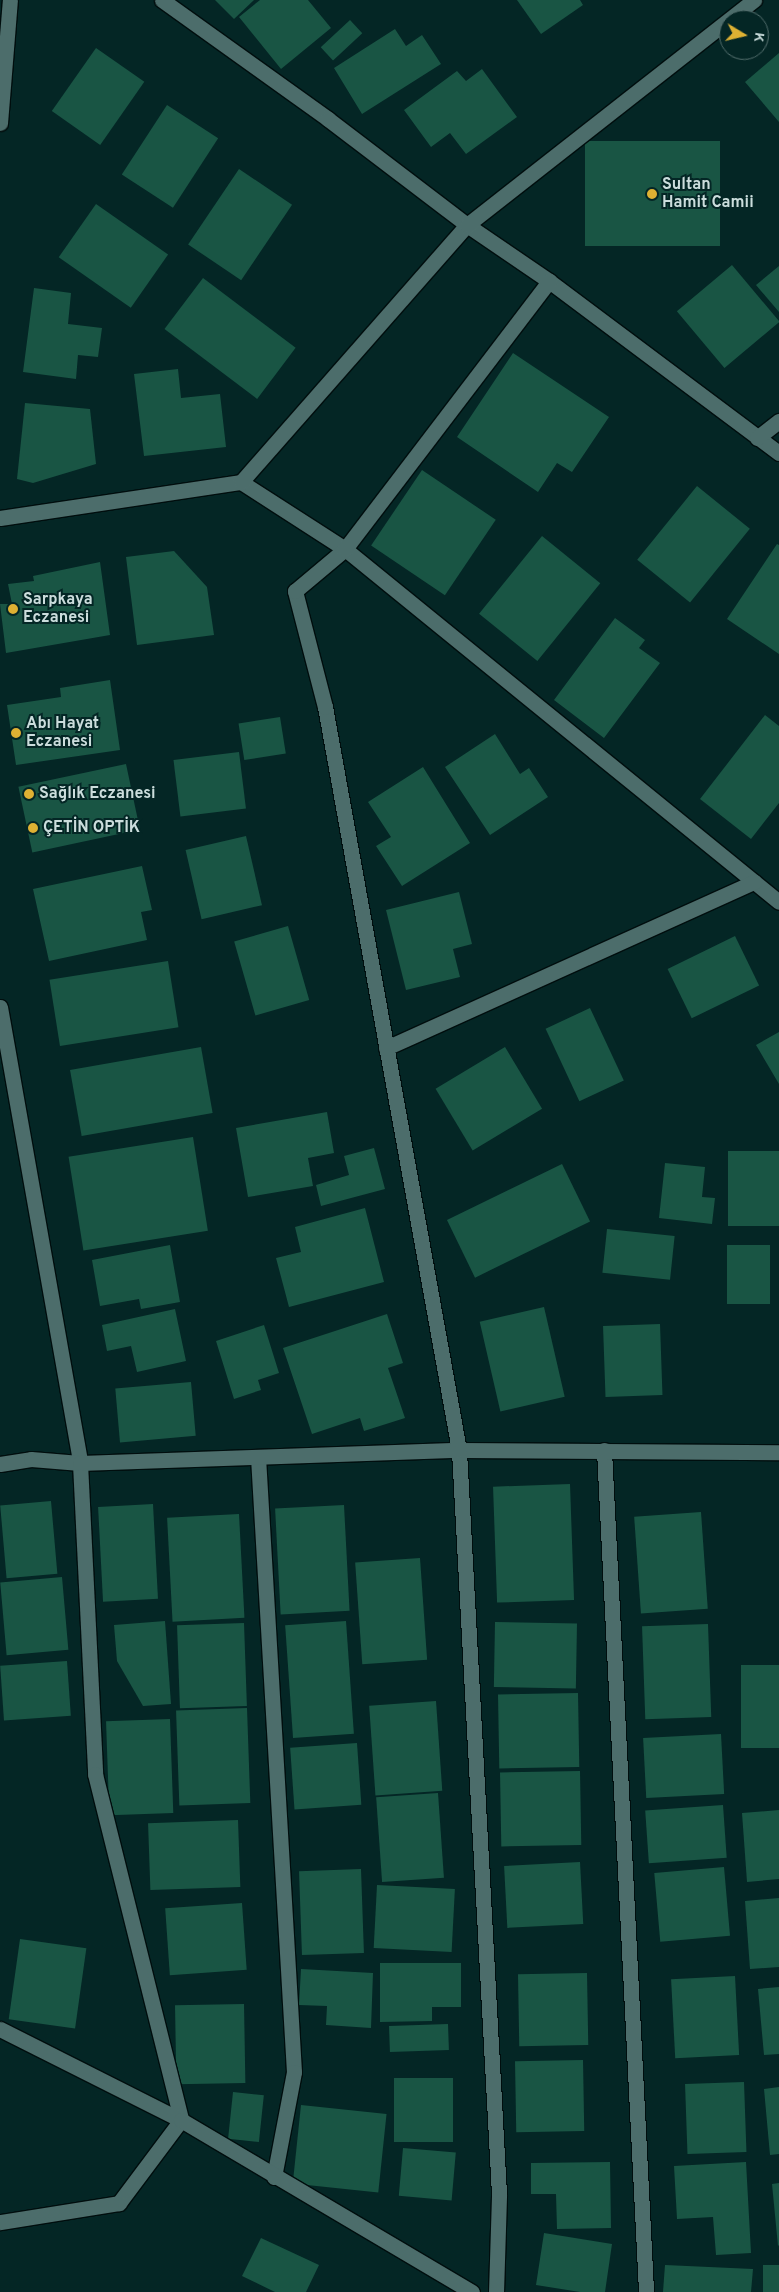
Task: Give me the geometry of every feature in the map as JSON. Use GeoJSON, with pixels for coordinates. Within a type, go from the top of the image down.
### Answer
{"type":"FeatureCollection","features":[{"type":"Feature","properties":{"kind":"street"},"geometry":{"type":"LineString","coordinates":[[0,123],[10,0]]}},
{"type":"Feature","properties":{"kind":"street"},"geometry":{"type":"LineString","coordinates":[[162,0],[328,119],[467,224],[549,281],[779,454]]}},
{"type":"Feature","properties":{"kind":"street"},"geometry":{"type":"LineString","coordinates":[[0,518],[241,482],[467,224],[754,0]]}},
{"type":"Feature","properties":{"kind":"street"},"geometry":{"type":"LineString","coordinates":[[496,2292],[499,2194],[459,1450],[324,707],[296,591],[346,549],[549,281]]}},
{"type":"Feature","properties":{"kind":"street"},"geometry":{"type":"LineString","coordinates":[[757,438],[779,421]]}},
{"type":"Feature","properties":{"kind":"street"},"geometry":{"type":"LineString","coordinates":[[241,482],[346,549],[779,902]]}},
{"type":"Feature","properties":{"kind":"street"},"geometry":{"type":"LineString","coordinates":[[386,1048],[754,882]]}},
{"type":"Feature","properties":{"kind":"street"},"geometry":{"type":"LineString","coordinates":[[0,1007],[80,1463],[95,1774],[181,2120]]}},
{"type":"Feature","properties":{"kind":"street"},"geometry":{"type":"LineString","coordinates":[[0,1464],[31,1459],[80,1463],[459,1450],[779,1452]]}},
{"type":"Feature","properties":{"kind":"street"},"geometry":{"type":"LineString","coordinates":[[604,1450],[646,2292]]}},
{"type":"Feature","properties":{"kind":"street"},"geometry":{"type":"LineString","coordinates":[[258,1457],[294,2072],[274,2177]]}},
{"type":"Feature","properties":{"kind":"street"},"geometry":{"type":"LineString","coordinates":[[0,2029],[181,2120],[274,2177],[472,2292]]}},
{"type":"Feature","properties":{"kind":"street"},"geometry":{"type":"LineString","coordinates":[[0,2222],[120,2203],[181,2120]]}},
{"type":"Feature","properties":{"kind":"building"},"geometry":{"type":"Polygon","coordinates":[[[215,0],[254,0],[234,19],[215,0]]]}},
{"type":"Feature","properties":{"kind":"building"},"geometry":{"type":"Polygon","coordinates":[[[260,0],[308,0],[331,28],[281,69],[239,17],[260,0]]]}},
{"type":"Feature","properties":{"kind":"building"},"geometry":{"type":"Polygon","coordinates":[[[517,0],[580,0],[583,5],[541,34],[517,0]]]}},
{"type":"Feature","properties":{"kind":"building"},"geometry":{"type":"Polygon","coordinates":[[[350,20],[362,33],[333,60],[321,47],[350,20]]]}},
{"type":"Feature","properties":{"kind":"building"},"geometry":{"type":"Polygon","coordinates":[[[395,29],[406,46],[422,35],[441,64],[362,114],[334,68],[395,29]]]}},
{"type":"Feature","properties":{"kind":"building"},"geometry":{"type":"Polygon","coordinates":[[[96,48],[144,82],[100,145],[52,111],[96,48]]]}},
{"type":"Feature","properties":{"kind":"building"},"geometry":{"type":"Polygon","coordinates":[[[779,53],[779,122],[745,82],[779,53]]]}},
{"type":"Feature","properties":{"kind":"building"},"geometry":{"type":"Polygon","coordinates":[[[482,69],[517,117],[466,154],[450,133],[431,147],[404,110],[457,71],[466,81],[482,69]]]}},
{"type":"Feature","properties":{"kind":"building"},"geometry":{"type":"Polygon","coordinates":[[[167,105],[218,138],[173,208],[122,175],[167,105]]]}},
{"type":"Feature","properties":{"kind":"building","name":"Sultan Hamit Camii"},"geometry":{"type":"Polygon","coordinates":[[[585,141],[720,141],[720,246],[585,246],[585,141]]]}},
{"type":"Feature","properties":{"kind":"building"},"geometry":{"type":"Polygon","coordinates":[[[239,169],[292,205],[241,280],[188,244],[239,169]]]}},
{"type":"Feature","properties":{"kind":"building"},"geometry":{"type":"Polygon","coordinates":[[[96,204],[168,254],[131,308],[59,257],[96,204]]]}},
{"type":"Feature","properties":{"kind":"building"},"geometry":{"type":"Polygon","coordinates":[[[732,265],[779,322],[724,368],[677,311],[732,265]]]}},
{"type":"Feature","properties":{"kind":"building"},"geometry":{"type":"Polygon","coordinates":[[[779,266],[779,312],[756,285],[779,266]]]}},
{"type":"Feature","properties":{"kind":"building"},"geometry":{"type":"Polygon","coordinates":[[[203,278],[296,348],[257,399],[164,329],[203,278]]]}},
{"type":"Feature","properties":{"kind":"building"},"geometry":{"type":"Polygon","coordinates":[[[34,288],[71,293],[68,324],[102,328],[98,357],[78,355],[76,379],[23,372],[34,288]]]}},
{"type":"Feature","properties":{"kind":"building"},"geometry":{"type":"Polygon","coordinates":[[[513,353],[609,417],[572,472],[557,463],[538,492],[457,437],[513,353]]]}},
{"type":"Feature","properties":{"kind":"building"},"geometry":{"type":"Polygon","coordinates":[[[178,369],[181,398],[220,394],[226,447],[144,456],[134,374],[178,369]]]}},
{"type":"Feature","properties":{"kind":"building"},"geometry":{"type":"Polygon","coordinates":[[[25,403],[90,409],[96,464],[33,483],[17,479],[25,403]]]}},
{"type":"Feature","properties":{"kind":"building"},"geometry":{"type":"Polygon","coordinates":[[[422,470],[496,520],[445,595],[371,545],[422,470]]]}},
{"type":"Feature","properties":{"kind":"building"},"geometry":{"type":"Polygon","coordinates":[[[697,486],[750,529],[690,603],[637,560],[697,486]]]}},
{"type":"Feature","properties":{"kind":"building"},"geometry":{"type":"Polygon","coordinates":[[[542,536],[600,583],[537,661],[479,614],[542,536]]]}},
{"type":"Feature","properties":{"kind":"building"},"geometry":{"type":"Polygon","coordinates":[[[777,544],[779,545],[779,654],[727,619],[777,544]]]}},
{"type":"Feature","properties":{"kind":"building"},"geometry":{"type":"Polygon","coordinates":[[[174,551],[207,587],[214,635],[137,645],[126,557],[174,551]]]}},
{"type":"Feature","properties":{"kind":"building"},"geometry":{"type":"Polygon","coordinates":[[[100,562],[110,635],[6,653],[0,604],[12,604],[8,584],[34,581],[33,576],[100,562]]]}},
{"type":"Feature","properties":{"kind":"building"},"geometry":{"type":"Polygon","coordinates":[[[615,618],[645,640],[639,648],[660,663],[604,738],[554,700],[615,618]]]}},
{"type":"Feature","properties":{"kind":"building"},"geometry":{"type":"Polygon","coordinates":[[[110,680],[120,750],[16,765],[7,705],[61,697],[60,688],[110,680]]]}},
{"type":"Feature","properties":{"kind":"building"},"geometry":{"type":"Polygon","coordinates":[[[765,715],[779,726],[779,803],[751,839],[700,799],[765,715]]]}},
{"type":"Feature","properties":{"kind":"building"},"geometry":{"type":"Polygon","coordinates":[[[280,717],[286,754],[244,760],[239,724],[280,717]]]}},
{"type":"Feature","properties":{"kind":"building"},"geometry":{"type":"Polygon","coordinates":[[[495,734],[520,774],[529,768],[548,797],[490,835],[445,767],[495,734]]]}},
{"type":"Feature","properties":{"kind":"building"},"geometry":{"type":"Polygon","coordinates":[[[239,752],[246,809],[180,817],[173,760],[239,752]]]}},
{"type":"Feature","properties":{"kind":"building"},"geometry":{"type":"Polygon","coordinates":[[[126,764],[140,830],[32,852],[18,787],[126,764]]]}},
{"type":"Feature","properties":{"kind":"building"},"geometry":{"type":"Polygon","coordinates":[[[423,767],[470,843],[402,886],[376,846],[391,837],[368,802],[423,767]]]}},
{"type":"Feature","properties":{"kind":"building"},"geometry":{"type":"Polygon","coordinates":[[[246,836],[262,905],[202,919],[186,850],[246,836]]]}},
{"type":"Feature","properties":{"kind":"building"},"geometry":{"type":"Polygon","coordinates":[[[142,866],[152,910],[141,912],[147,940],[49,961],[33,889],[142,866]]]}},
{"type":"Feature","properties":{"kind":"building"},"geometry":{"type":"Polygon","coordinates":[[[459,892],[472,944],[453,949],[460,977],[406,990],[386,910],[459,892]]]}},
{"type":"Feature","properties":{"kind":"building"},"geometry":{"type":"Polygon","coordinates":[[[288,926],[309,1000],[255,1015],[234,941],[288,926]]]}},
{"type":"Feature","properties":{"kind":"building"},"geometry":{"type":"Polygon","coordinates":[[[735,936],[759,985],[692,1018],[668,969],[735,936]]]}},
{"type":"Feature","properties":{"kind":"building"},"geometry":{"type":"Polygon","coordinates":[[[168,961],[178,1027],[60,1046],[49,980],[168,961]]]}},
{"type":"Feature","properties":{"kind":"building"},"geometry":{"type":"Polygon","coordinates":[[[590,1008],[624,1081],[579,1101],[546,1029],[590,1008]]]}},
{"type":"Feature","properties":{"kind":"building"},"geometry":{"type":"Polygon","coordinates":[[[779,1032],[779,1084],[756,1045],[779,1032]]]}},
{"type":"Feature","properties":{"kind":"building"},"geometry":{"type":"Polygon","coordinates":[[[201,1047],[213,1113],[82,1136],[70,1070],[201,1047]]]}},
{"type":"Feature","properties":{"kind":"building"},"geometry":{"type":"Polygon","coordinates":[[[505,1047],[542,1109],[473,1150],[436,1089],[505,1047]]]}},
{"type":"Feature","properties":{"kind":"building"},"geometry":{"type":"Polygon","coordinates":[[[327,1112],[334,1153],[308,1158],[313,1186],[248,1197],[236,1128],[327,1112]]]}},
{"type":"Feature","properties":{"kind":"building"},"geometry":{"type":"Polygon","coordinates":[[[193,1137],[208,1231],[83,1251],[69,1157],[193,1137]]]}},
{"type":"Feature","properties":{"kind":"building"},"geometry":{"type":"Polygon","coordinates":[[[374,1148],[385,1189],[321,1206],[316,1185],[349,1175],[344,1156],[374,1148]]]}},
{"type":"Feature","properties":{"kind":"building"},"geometry":{"type":"Polygon","coordinates":[[[728,1151],[779,1151],[779,1226],[728,1226],[728,1151]]]}},
{"type":"Feature","properties":{"kind":"building"},"geometry":{"type":"Polygon","coordinates":[[[665,1163],[705,1167],[702,1197],[715,1198],[712,1224],[659,1218],[665,1163]]]}},
{"type":"Feature","properties":{"kind":"building"},"geometry":{"type":"Polygon","coordinates":[[[562,1164],[590,1222],[475,1278],[447,1220],[562,1164]]]}},
{"type":"Feature","properties":{"kind":"building"},"geometry":{"type":"Polygon","coordinates":[[[365,1208],[384,1282],[289,1307],[276,1258],[301,1252],[295,1227],[365,1208]]]}},
{"type":"Feature","properties":{"kind":"building"},"geometry":{"type":"Polygon","coordinates":[[[607,1229],[675,1236],[670,1280],[602,1273],[607,1229]]]}},
{"type":"Feature","properties":{"kind":"building"},"geometry":{"type":"Polygon","coordinates":[[[170,1245],[180,1302],[141,1309],[139,1299],[100,1306],[92,1260],[170,1245]]]}},
{"type":"Feature","properties":{"kind":"building"},"geometry":{"type":"Polygon","coordinates":[[[727,1245],[770,1245],[770,1304],[727,1304],[727,1245]]]}},
{"type":"Feature","properties":{"kind":"building"},"geometry":{"type":"Polygon","coordinates":[[[544,1307],[565,1397],[500,1411],[480,1322],[544,1307]]]}},
{"type":"Feature","properties":{"kind":"building"},"geometry":{"type":"Polygon","coordinates":[[[175,1309],[186,1361],[137,1372],[131,1346],[107,1351],[102,1325],[175,1309]]]}},
{"type":"Feature","properties":{"kind":"building"},"geometry":{"type":"Polygon","coordinates":[[[387,1314],[403,1363],[388,1368],[405,1418],[364,1431],[360,1418],[312,1434],[283,1348],[387,1314]]]}},
{"type":"Feature","properties":{"kind":"building"},"geometry":{"type":"Polygon","coordinates":[[[660,1324],[662,1395],[606,1397],[603,1326],[660,1324]]]}},
{"type":"Feature","properties":{"kind":"building"},"geometry":{"type":"Polygon","coordinates":[[[264,1325],[279,1373],[258,1380],[261,1390],[234,1399],[216,1341],[264,1325]]]}},
{"type":"Feature","properties":{"kind":"building"},"geometry":{"type":"Polygon","coordinates":[[[191,1382],[196,1436],[120,1442],[115,1389],[191,1382]]]}},
{"type":"Feature","properties":{"kind":"building"},"geometry":{"type":"Polygon","coordinates":[[[570,1484],[574,1600],[497,1603],[493,1487],[570,1484]]]}},
{"type":"Feature","properties":{"kind":"building"},"geometry":{"type":"Polygon","coordinates":[[[51,1501],[57,1574],[7,1578],[0,1505],[51,1501]]]}},
{"type":"Feature","properties":{"kind":"building"},"geometry":{"type":"Polygon","coordinates":[[[153,1504],[158,1599],[103,1602],[98,1507],[153,1504]]]}},
{"type":"Feature","properties":{"kind":"building"},"geometry":{"type":"Polygon","coordinates":[[[344,1505],[350,1611],[281,1614],[275,1509],[344,1505]]]}},
{"type":"Feature","properties":{"kind":"building"},"geometry":{"type":"Polygon","coordinates":[[[701,1512],[708,1609],[641,1613],[634,1517],[701,1512]]]}},
{"type":"Feature","properties":{"kind":"building"},"geometry":{"type":"Polygon","coordinates":[[[239,1514],[244,1618],[173,1622],[167,1518],[239,1514]]]}},
{"type":"Feature","properties":{"kind":"building"},"geometry":{"type":"Polygon","coordinates":[[[420,1558],[427,1660],[362,1664],[355,1563],[420,1558]]]}},
{"type":"Feature","properties":{"kind":"building"},"geometry":{"type":"Polygon","coordinates":[[[62,1577],[68,1650],[7,1655],[0,1582],[62,1577]]]}},
{"type":"Feature","properties":{"kind":"building"},"geometry":{"type":"Polygon","coordinates":[[[165,1621],[171,1704],[143,1706],[117,1661],[114,1625],[165,1621]]]}},
{"type":"Feature","properties":{"kind":"building"},"geometry":{"type":"Polygon","coordinates":[[[346,1621],[354,1734],[293,1738],[285,1625],[346,1621]]]}},
{"type":"Feature","properties":{"kind":"building"},"geometry":{"type":"Polygon","coordinates":[[[495,1622],[577,1623],[576,1688],[494,1687],[495,1622]]]}},
{"type":"Feature","properties":{"kind":"building"},"geometry":{"type":"Polygon","coordinates":[[[244,1623],[247,1706],[180,1708],[177,1625],[244,1623]]]}},
{"type":"Feature","properties":{"kind":"building"},"geometry":{"type":"Polygon","coordinates":[[[708,1624],[711,1717],[645,1719],[642,1626],[708,1624]]]}},
{"type":"Feature","properties":{"kind":"building"},"geometry":{"type":"Polygon","coordinates":[[[67,1661],[71,1716],[4,1721],[0,1666],[67,1661]]]}},
{"type":"Feature","properties":{"kind":"building"},"geometry":{"type":"Polygon","coordinates":[[[741,1665],[779,1665],[779,1748],[741,1748],[741,1665]]]}},
{"type":"Feature","properties":{"kind":"building"},"geometry":{"type":"Polygon","coordinates":[[[578,1693],[579,1767],[499,1768],[498,1694],[578,1693]]]}},
{"type":"Feature","properties":{"kind":"building"},"geometry":{"type":"Polygon","coordinates":[[[436,1701],[442,1791],[375,1795],[369,1706],[436,1701]]]}},
{"type":"Feature","properties":{"kind":"building"},"geometry":{"type":"Polygon","coordinates":[[[247,1708],[250,1803],[179,1805],[176,1710],[247,1708]]]}},
{"type":"Feature","properties":{"kind":"building"},"geometry":{"type":"Polygon","coordinates":[[[170,1719],[173,1813],[109,1815],[106,1721],[170,1719]]]}},
{"type":"Feature","properties":{"kind":"building"},"geometry":{"type":"Polygon","coordinates":[[[721,1734],[724,1794],[646,1798],[643,1738],[721,1734]]]}},
{"type":"Feature","properties":{"kind":"building"},"geometry":{"type":"Polygon","coordinates":[[[357,1743],[361,1805],[294,1810],[290,1748],[357,1743]]]}},
{"type":"Feature","properties":{"kind":"building"},"geometry":{"type":"Polygon","coordinates":[[[580,1771],[581,1845],[501,1846],[500,1772],[580,1771]]]}},
{"type":"Feature","properties":{"kind":"building"},"geometry":{"type":"Polygon","coordinates":[[[438,1793],[444,1878],[382,1882],[376,1797],[438,1793]]]}},
{"type":"Feature","properties":{"kind":"building"},"geometry":{"type":"Polygon","coordinates":[[[723,1805],[727,1858],[649,1863],[645,1810],[723,1805]]]}},
{"type":"Feature","properties":{"kind":"building"},"geometry":{"type":"Polygon","coordinates":[[[779,1810],[779,1879],[747,1882],[742,1813],[779,1810]]]}},
{"type":"Feature","properties":{"kind":"building"},"geometry":{"type":"Polygon","coordinates":[[[238,1820],[240,1887],[150,1890],[148,1823],[238,1820]]]}},
{"type":"Feature","properties":{"kind":"building"},"geometry":{"type":"Polygon","coordinates":[[[580,1862],[583,1924],[507,1928],[504,1866],[580,1862]]]}},
{"type":"Feature","properties":{"kind":"building"},"geometry":{"type":"Polygon","coordinates":[[[724,1867],[730,1936],[660,1942],[654,1873],[724,1867]]]}},
{"type":"Feature","properties":{"kind":"building"},"geometry":{"type":"Polygon","coordinates":[[[361,1869],[364,1953],[302,1955],[299,1871],[361,1869]]]}},
{"type":"Feature","properties":{"kind":"building"},"geometry":{"type":"Polygon","coordinates":[[[377,1885],[455,1889],[452,1952],[374,1948],[377,1885]]]}},
{"type":"Feature","properties":{"kind":"building"},"geometry":{"type":"Polygon","coordinates":[[[779,1898],[779,1967],[750,1969],[745,1901],[779,1898]]]}},
{"type":"Feature","properties":{"kind":"building"},"geometry":{"type":"Polygon","coordinates":[[[242,1903],[247,1970],[170,1975],[165,1908],[242,1903]]]}},
{"type":"Feature","properties":{"kind":"building"},"geometry":{"type":"Polygon","coordinates":[[[20,1939],[86,1948],[75,2029],[9,2019],[20,1939]]]}},
{"type":"Feature","properties":{"kind":"building"},"geometry":{"type":"Polygon","coordinates":[[[380,1963],[461,1963],[461,2007],[432,2007],[432,2021],[380,2022],[380,1963]]]}},
{"type":"Feature","properties":{"kind":"building"},"geometry":{"type":"Polygon","coordinates":[[[301,1969],[373,1973],[371,2028],[326,2025],[327,2006],[299,2005],[301,1969]]]}},
{"type":"Feature","properties":{"kind":"building"},"geometry":{"type":"Polygon","coordinates":[[[587,1973],[588,2045],[519,2046],[518,1974],[587,1973]]]}},
{"type":"Feature","properties":{"kind":"building"},"geometry":{"type":"Polygon","coordinates":[[[735,1976],[739,2055],[675,2058],[671,1979],[735,1976]]]}},
{"type":"Feature","properties":{"kind":"building"},"geometry":{"type":"Polygon","coordinates":[[[779,1987],[779,2054],[764,2055],[758,1989],[779,1987]]]}},
{"type":"Feature","properties":{"kind":"building"},"geometry":{"type":"Polygon","coordinates":[[[244,2004],[245,2083],[176,2084],[175,2005],[244,2004]]]}},
{"type":"Feature","properties":{"kind":"building"},"geometry":{"type":"Polygon","coordinates":[[[448,2024],[449,2050],[390,2052],[389,2026],[448,2024]]]}},
{"type":"Feature","properties":{"kind":"building"},"geometry":{"type":"Polygon","coordinates":[[[583,2060],[584,2131],[516,2132],[515,2061],[583,2060]]]}},
{"type":"Feature","properties":{"kind":"building"},"geometry":{"type":"Polygon","coordinates":[[[394,2078],[453,2078],[453,2142],[394,2142],[394,2078]]]}},
{"type":"Feature","properties":{"kind":"building"},"geometry":{"type":"Polygon","coordinates":[[[744,2082],[746,2152],[687,2154],[685,2084],[744,2082]]]}},
{"type":"Feature","properties":{"kind":"building"},"geometry":{"type":"Polygon","coordinates":[[[779,2087],[779,2154],[770,2155],[764,2089],[779,2087]]]}},
{"type":"Feature","properties":{"kind":"building"},"geometry":{"type":"Polygon","coordinates":[[[233,2092],[264,2095],[259,2142],[228,2139],[233,2092]]]}},
{"type":"Feature","properties":{"kind":"building"},"geometry":{"type":"Polygon","coordinates":[[[301,2105],[387,2114],[378,2193],[293,2184],[301,2105]]]}},
{"type":"Feature","properties":{"kind":"building"},"geometry":{"type":"Polygon","coordinates":[[[403,2148],[456,2153],[452,2200],[399,2196],[403,2148]]]}},
{"type":"Feature","properties":{"kind":"building"},"geometry":{"type":"Polygon","coordinates":[[[610,2162],[611,2228],[557,2229],[556,2194],[531,2194],[531,2163],[610,2162]]]}},
{"type":"Feature","properties":{"kind":"building"},"geometry":{"type":"Polygon","coordinates":[[[746,2162],[751,2253],[716,2255],[713,2217],[677,2219],[674,2166],[746,2162]]]}},
{"type":"Feature","properties":{"kind":"building"},"geometry":{"type":"Polygon","coordinates":[[[779,2183],[779,2245],[778,2246],[772,2184],[779,2183]]]}},
{"type":"Feature","properties":{"kind":"building"},"geometry":{"type":"Polygon","coordinates":[[[544,2233],[612,2244],[605,2292],[580,2292],[536,2285],[544,2233]]]}},
{"type":"Feature","properties":{"kind":"building"},"geometry":{"type":"Polygon","coordinates":[[[261,2238],[319,2265],[306,2292],[275,2292],[242,2276],[261,2238]]]}},
{"type":"Feature","properties":{"kind":"building"},"geometry":{"type":"Polygon","coordinates":[[[665,2265],[753,2269],[751,2292],[663,2292],[665,2265]]]}},
{"type":"Feature","properties":{"kind":"building"},"geometry":{"type":"Polygon","coordinates":[[[763,2265],[779,2265],[779,2292],[763,2292],[763,2265]]]}},
{"type":"Feature","properties":{"kind":"place","name":"Sultan Hamit Camii"},"geometry":{"type":"Point","coordinates":[652,194]}},
{"type":"Feature","properties":{"kind":"place","name":"Sarpkaya Eczanesi"},"geometry":{"type":"Point","coordinates":[13,609]}},
{"type":"Feature","properties":{"kind":"place","name":"Abı Hayat Eczanesi"},"geometry":{"type":"Point","coordinates":[16,733]}},
{"type":"Feature","properties":{"kind":"place","name":"Sağlık Eczanesi"},"geometry":{"type":"Point","coordinates":[29,794]}},
{"type":"Feature","properties":{"kind":"place","name":"ÇETİN OPTİK"},"geometry":{"type":"Point","coordinates":[33,828]}}]}
